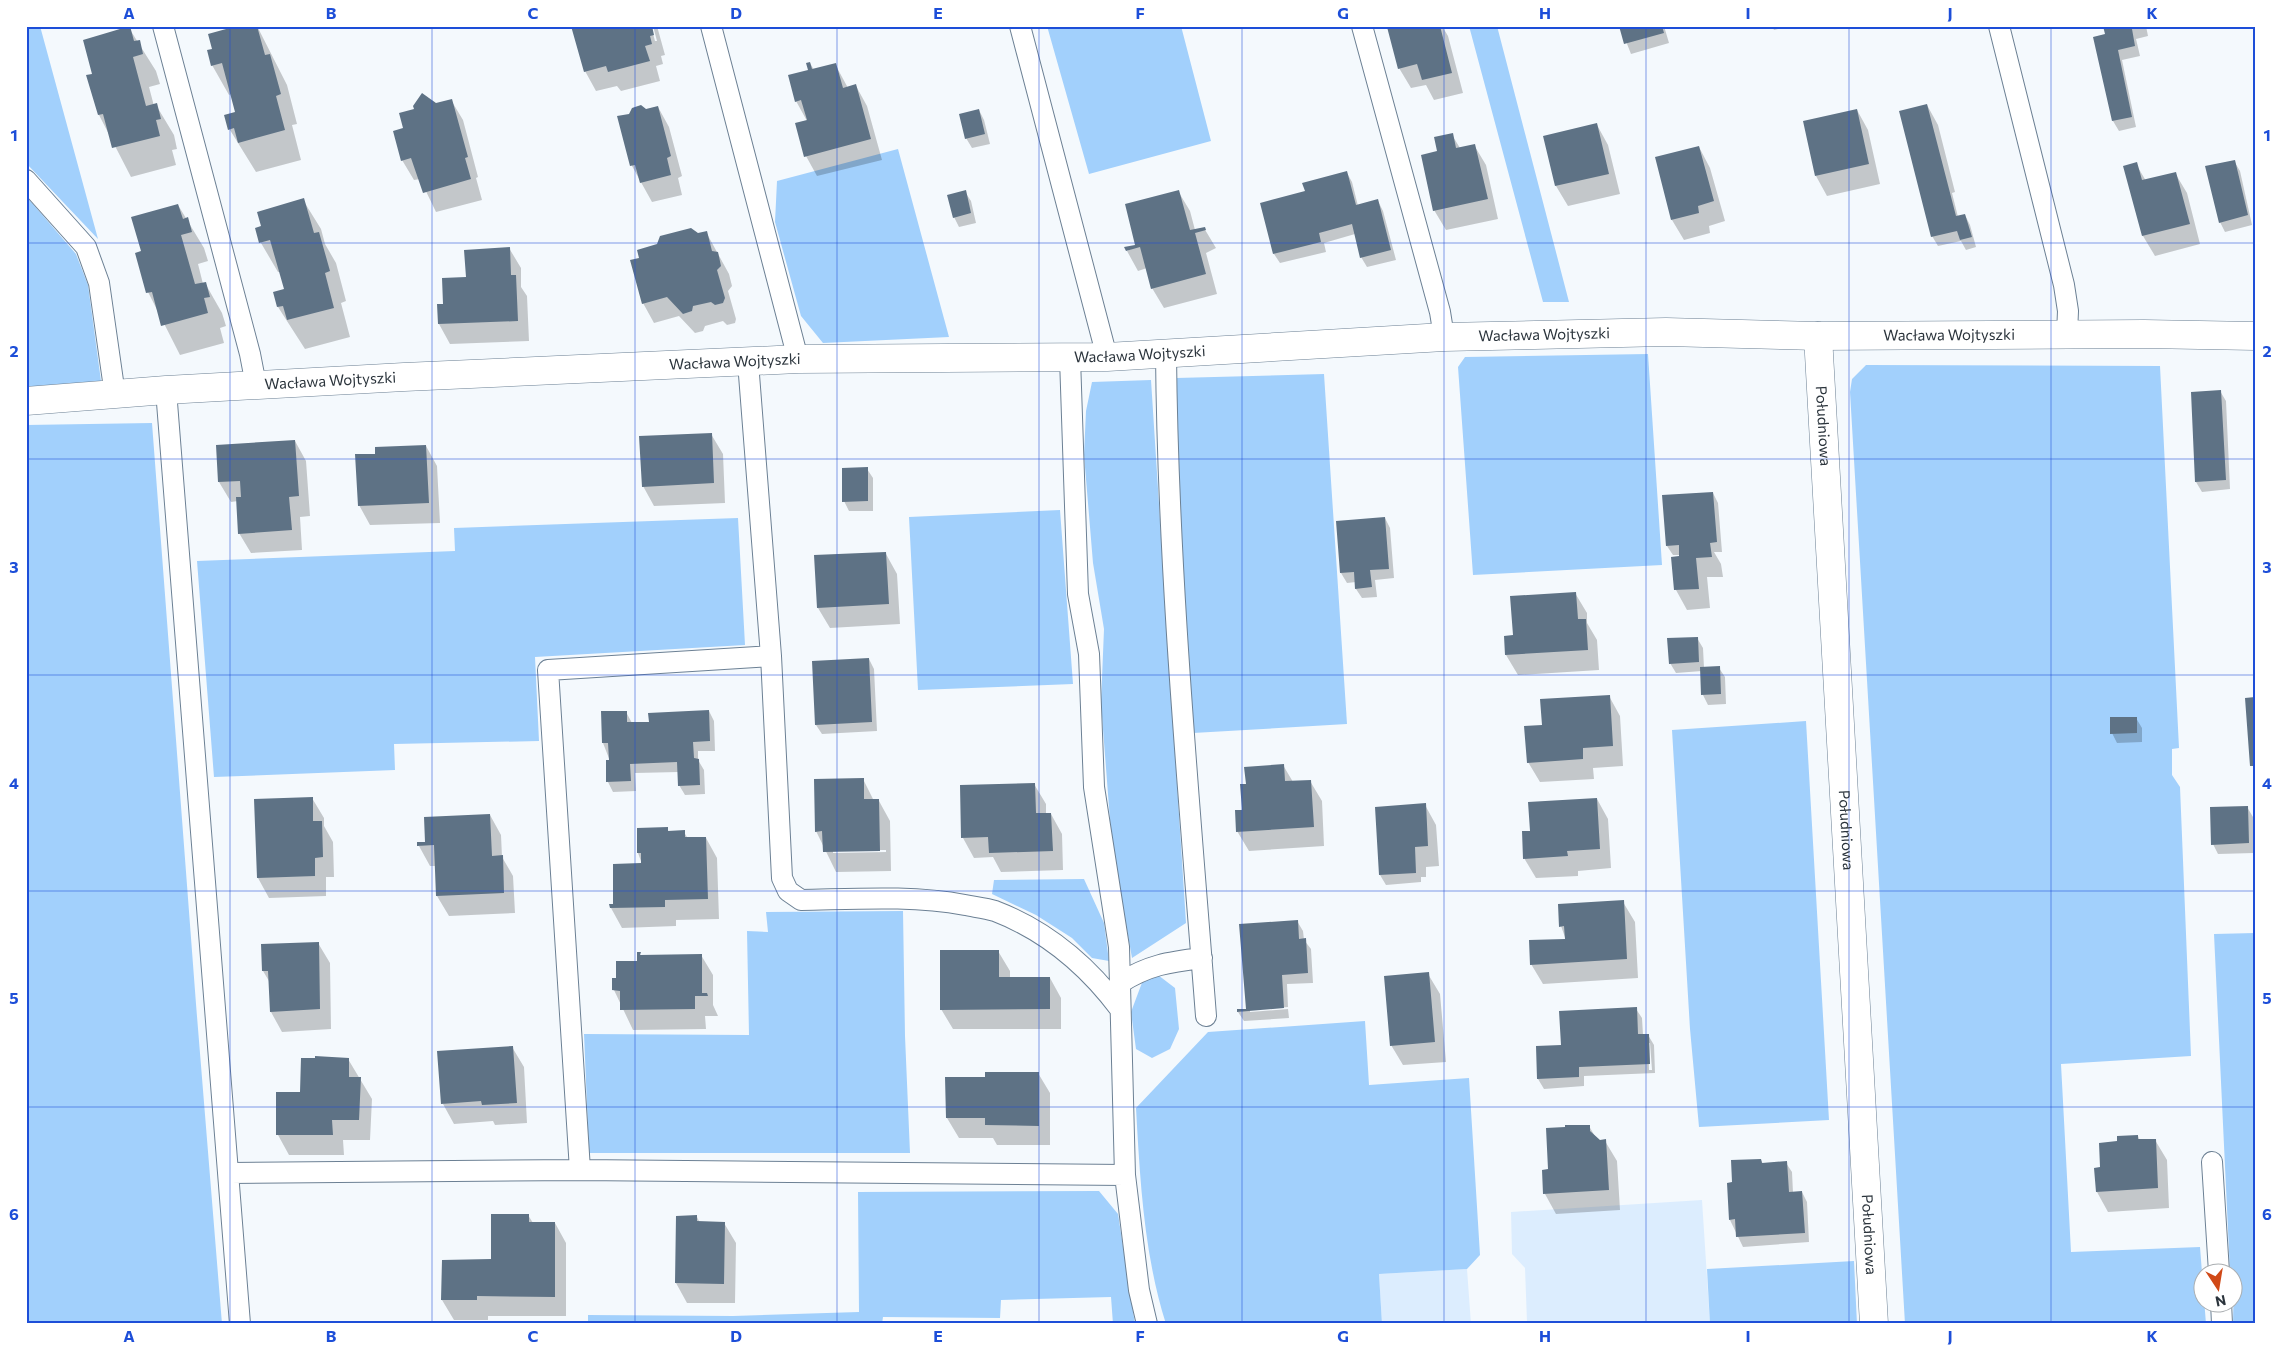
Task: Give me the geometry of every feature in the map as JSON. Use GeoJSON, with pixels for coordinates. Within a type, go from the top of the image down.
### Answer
{"type":"FeatureCollection","features":[{"type":"Feature","properties":{"kind":"street","name":"Wacława Wojtyszki"},"geometry":{"type":"LineString","coordinates":[[26,401],[256,385],[798,359],[1107,357],[1444,337],[1666,332],[1818,336],[2067,334],[2255,336]]}},
{"type":"Feature","properties":{"kind":"street","name":"Południowa"},"geometry":{"type":"LineString","coordinates":[[1818,336],[1874,1324]]}},
{"type":"Feature","properties":{"kind":"lane"},"geometry":{"type":"LineString","coordinates":[[164,26],[250,354],[256,385]]}},
{"type":"Feature","properties":{"kind":"lane"},"geometry":{"type":"LineString","coordinates":[[712,26],[798,359]]}},
{"type":"Feature","properties":{"kind":"lane"},"geometry":{"type":"LineString","coordinates":[[1020,26],[1107,357]]}},
{"type":"Feature","properties":{"kind":"lane"},"geometry":{"type":"LineString","coordinates":[[1362,26],[1440,312],[1444,337]]}},
{"type":"Feature","properties":{"kind":"lane"},"geometry":{"type":"LineString","coordinates":[[1999,26],[2064,285],[2068,311],[2067,334]]}},
{"type":"Feature","properties":{"kind":"lane"},"geometry":{"type":"LineString","coordinates":[[26,180],[86,247],[99,283],[115,395]]}},
{"type":"Feature","properties":{"kind":"lane"},"geometry":{"type":"LineString","coordinates":[[1166,354],[1167,459],[1176,616],[1206,1016]]}},
{"type":"Feature","properties":{"kind":"lane"},"geometry":{"type":"LineString","coordinates":[[1070,358],[1074,535],[1078,594],[1089,654],[1094,786],[1119,947],[1125,1175],[1139,1290],[1147,1324]]}},
{"type":"Feature","properties":{"kind":"lane"},"geometry":{"type":"LineString","coordinates":[[748,362],[771,656],[782,878],[788,892],[801,900],[906,898],[942,901],[994,911],[1038,931],[1070,955],[1100,982],[1120,1009]]}},
{"type":"Feature","properties":{"kind":"lane"},"geometry":{"type":"LineString","coordinates":[[166,390],[230,1174],[240,1324]]}},
{"type":"Feature","properties":{"kind":"lane"},"geometry":{"type":"LineString","coordinates":[[580,1170],[548,670],[771,656]]}},
{"type":"Feature","properties":{"kind":"lane"},"geometry":{"type":"LineString","coordinates":[[1120,984],[1134,974],[1161,963],[1202,958]]}},
{"type":"Feature","properties":{"kind":"lane"},"geometry":{"type":"LineString","coordinates":[[2212,1162],[2218,1262]]}},
{"type":"Feature","properties":{"kind":"lane"},"geometry":{"type":"LineString","coordinates":[[230,1174],[580,1170],[1125,1175]]}},
{"type":"Feature","properties":{"kind":"shaded area"},"geometry":{"type":"Polygon","coordinates":[[[26,26],[40,26],[98,239],[26,163],[26,26]]]}},
{"type":"Feature","properties":{"kind":"shaded area"},"geometry":{"type":"Polygon","coordinates":[[[1047,26],[1181,26],[1211,141],[1089,174],[1047,26]]]}},
{"type":"Feature","properties":{"kind":"shaded area"},"geometry":{"type":"Polygon","coordinates":[[[1469,26],[1497,26],[1569,302],[1543,302],[1469,26]]]}},
{"type":"Feature","properties":{"kind":"shaded area"},"geometry":{"type":"Polygon","coordinates":[[[898,149],[949,337],[823,343],[801,316],[775,222],[777,181],[898,149]]]}},
{"type":"Feature","properties":{"kind":"shaded area"},"geometry":{"type":"Polygon","coordinates":[[[26,196],[76,254],[88,285],[101,381],[26,388],[26,196]]]}},
{"type":"Feature","properties":{"kind":"shaded area"},"geometry":{"type":"Polygon","coordinates":[[[1648,354],[1662,565],[1473,575],[1458,367],[1465,357],[1648,354]]]}},
{"type":"Feature","properties":{"kind":"shaded area"},"geometry":{"type":"Polygon","coordinates":[[[1866,365],[2160,366],[2179,748],[2172,749],[2172,775],[2180,787],[2191,1056],[2061,1064],[2071,1252],[2200,1247],[2201,1262],[2194,1262],[2194,1312],[2205,1312],[2206,1324],[1905,1324],[1850,392],[1852,379],[1866,365]]]}},
{"type":"Feature","properties":{"kind":"shaded area"},"geometry":{"type":"Polygon","coordinates":[[[1324,374],[1347,724],[1193,733],[1178,524],[1176,378],[1324,374]]]}},
{"type":"Feature","properties":{"kind":"shaded area"},"geometry":{"type":"Polygon","coordinates":[[[1151,380],[1186,923],[1132,958],[1112,846],[1101,703],[1104,629],[1093,563],[1084,455],[1086,411],[1092,382],[1151,380]]]}},
{"type":"Feature","properties":{"kind":"shaded area"},"geometry":{"type":"Polygon","coordinates":[[[152,423],[222,1324],[26,1324],[26,425],[152,423]]]}},
{"type":"Feature","properties":{"kind":"shaded area"},"geometry":{"type":"Polygon","coordinates":[[[1060,510],[1073,684],[918,690],[909,517],[1060,510]]]}},
{"type":"Feature","properties":{"kind":"shaded area"},"geometry":{"type":"Polygon","coordinates":[[[738,518],[745,645],[535,657],[539,741],[394,744],[395,770],[214,777],[197,561],[455,551],[454,528],[738,518]]]}},
{"type":"Feature","properties":{"kind":"shaded area"},"geometry":{"type":"Polygon","coordinates":[[[1806,721],[1829,1120],[1699,1127],[1690,1029],[1672,730],[1806,721]]]}},
{"type":"Feature","properties":{"kind":"shaded area"},"geometry":{"type":"Polygon","coordinates":[[[1084,879],[1104,923],[1109,961],[1092,958],[1072,938],[1036,915],[992,894],[994,880],[1084,879]]]}},
{"type":"Feature","properties":{"kind":"shaded area"},"geometry":{"type":"Polygon","coordinates":[[[903,911],[905,1036],[910,1153],[589,1153],[584,1034],[749,1035],[747,931],[768,932],[766,912],[903,911]]]}},
{"type":"Feature","properties":{"kind":"shaded area"},"geometry":{"type":"Polygon","coordinates":[[[2255,933],[2255,1324],[2233,1324],[2233,1312],[2244,1312],[2244,1262],[2230,1262],[2214,934],[2255,933]]]}},
{"type":"Feature","properties":{"kind":"shaded area"},"geometry":{"type":"Polygon","coordinates":[[[1158,975],[1175,988],[1179,1029],[1170,1049],[1152,1058],[1136,1049],[1131,1012],[1143,980],[1158,975]]]}},
{"type":"Feature","properties":{"kind":"shaded area"},"geometry":{"type":"Polygon","coordinates":[[[1365,1021],[1369,1085],[1469,1078],[1480,1255],[1467,1269],[1379,1274],[1382,1324],[1166,1324],[1153,1271],[1144,1217],[1136,1108],[1208,1032],[1365,1021]]]}},
{"type":"Feature","properties":{"kind":"shaded area"},"geometry":{"type":"Polygon","coordinates":[[[1099,1191],[1118,1214],[1135,1324],[1113,1324],[1111,1297],[1001,1300],[1000,1318],[883,1317],[882,1324],[588,1324],[588,1315],[733,1316],[859,1312],[858,1192],[1099,1191]]]}},
{"type":"Feature","properties":{"kind":"shaded area"},"geometry":{"type":"Polygon","coordinates":[[[1702,1200],[1710,1324],[1489,1324],[1527,1322],[1525,1268],[1512,1254],[1511,1212],[1702,1200]]]}},
{"type":"Feature","properties":{"kind":"shaded area"},"geometry":{"type":"Polygon","coordinates":[[[1854,1261],[1857,1324],[1710,1324],[1707,1269],[1854,1261]]]}},
{"type":"Feature","properties":{"kind":"shaded area"},"geometry":{"type":"Polygon","coordinates":[[[1467,1269],[1471,1324],[1382,1324],[1379,1274],[1467,1269]]]}},
{"type":"Feature","properties":{"kind":"building"},"geometry":{"type":"Polygon","coordinates":[[[130,26],[134,41],[140,40],[143,54],[133,57],[146,106],[157,103],[161,119],[156,120],[160,136],[112,148],[103,114],[98,115],[86,75],[92,74],[83,40],[130,26]]]}},
{"type":"Feature","properties":{"kind":"building"},"geometry":{"type":"Polygon","coordinates":[[[237,26],[257,26],[265,55],[270,54],[281,94],[276,96],[285,130],[238,143],[234,128],[228,130],[224,115],[235,112],[222,63],[211,66],[207,50],[212,49],[208,34],[237,26]]]}},
{"type":"Feature","properties":{"kind":"building"},"geometry":{"type":"Polygon","coordinates":[[[571,26],[652,26],[654,35],[650,36],[652,44],[645,46],[650,61],[608,72],[606,66],[584,72],[571,26]]]}},
{"type":"Feature","properties":{"kind":"building"},"geometry":{"type":"Polygon","coordinates":[[[1440,26],[1452,73],[1422,80],[1417,64],[1398,69],[1387,27],[1440,26]]]}},
{"type":"Feature","properties":{"kind":"building"},"geometry":{"type":"Polygon","coordinates":[[[1619,26],[1662,26],[1664,33],[1624,44],[1619,26]]]}},
{"type":"Feature","properties":{"kind":"building"},"geometry":{"type":"Polygon","coordinates":[[[2103,26],[2140,27],[2132,29],[2135,46],[2118,50],[2132,117],[2112,121],[2093,37],[2105,34],[2103,26]]]}},
{"type":"Feature","properties":{"kind":"building"},"geometry":{"type":"Polygon","coordinates":[[[810,62],[812,69],[836,63],[843,88],[856,84],[871,139],[804,157],[795,123],[807,120],[801,100],[795,102],[788,75],[808,70],[806,63],[810,62]]]}},
{"type":"Feature","properties":{"kind":"building"},"geometry":{"type":"Polygon","coordinates":[[[422,93],[436,103],[452,99],[468,157],[465,158],[471,179],[423,193],[411,158],[401,161],[393,131],[403,128],[399,113],[414,109],[413,106],[422,93]]]}},
{"type":"Feature","properties":{"kind":"building"},"geometry":{"type":"Polygon","coordinates":[[[1927,104],[1956,216],[1965,214],[1972,237],[1960,240],[1957,231],[1931,237],[1899,111],[1927,104]]]}},
{"type":"Feature","properties":{"kind":"building"},"geometry":{"type":"Polygon","coordinates":[[[641,105],[646,109],[658,106],[671,156],[667,158],[671,175],[640,183],[635,165],[630,166],[617,116],[629,114],[632,108],[641,105]]]}},
{"type":"Feature","properties":{"kind":"building"},"geometry":{"type":"Polygon","coordinates":[[[979,109],[985,134],[965,139],[959,114],[979,109]]]}},
{"type":"Feature","properties":{"kind":"building"},"geometry":{"type":"Polygon","coordinates":[[[1857,109],[1869,164],[1815,176],[1803,121],[1857,109]]]}},
{"type":"Feature","properties":{"kind":"building"},"geometry":{"type":"Polygon","coordinates":[[[1597,123],[1609,174],[1555,186],[1543,136],[1597,123]]]}},
{"type":"Feature","properties":{"kind":"building"},"geometry":{"type":"Polygon","coordinates":[[[1453,133],[1456,148],[1475,144],[1488,199],[1433,211],[1421,155],[1437,151],[1434,137],[1453,133]]]}},
{"type":"Feature","properties":{"kind":"building"},"geometry":{"type":"Polygon","coordinates":[[[1699,146],[1714,201],[1698,206],[1699,213],[1671,220],[1655,157],[1699,146]]]}},
{"type":"Feature","properties":{"kind":"building"},"geometry":{"type":"Polygon","coordinates":[[[2235,160],[2248,215],[2219,223],[2205,166],[2235,160]]]}},
{"type":"Feature","properties":{"kind":"building"},"geometry":{"type":"Polygon","coordinates":[[[2137,162],[2142,180],[2176,172],[2190,224],[2142,236],[2123,166],[2137,162]]]}},
{"type":"Feature","properties":{"kind":"building"},"geometry":{"type":"Polygon","coordinates":[[[1347,171],[1356,205],[1378,199],[1391,250],[1360,258],[1352,224],[1319,233],[1321,242],[1273,254],[1260,203],[1305,191],[1302,183],[1347,171]]]}},
{"type":"Feature","properties":{"kind":"building"},"geometry":{"type":"Polygon","coordinates":[[[966,190],[971,213],[953,218],[947,195],[966,190]]]}},
{"type":"Feature","properties":{"kind":"building"},"geometry":{"type":"Polygon","coordinates":[[[1179,190],[1190,230],[1205,227],[1206,230],[1195,233],[1206,274],[1151,289],[1140,247],[1126,251],[1124,247],[1135,245],[1125,204],[1179,190]]]}},
{"type":"Feature","properties":{"kind":"building"},"geometry":{"type":"Polygon","coordinates":[[[304,198],[314,233],[319,232],[330,271],[325,273],[334,308],[287,320],[283,306],[277,307],[273,292],[284,289],[270,240],[259,243],[255,228],[261,226],[257,212],[304,198]]]}},
{"type":"Feature","properties":{"kind":"building"},"geometry":{"type":"Polygon","coordinates":[[[178,204],[183,219],[188,217],[192,232],[181,235],[195,284],[206,282],[210,297],[204,298],[208,313],[161,326],[152,292],[146,293],[135,253],[141,251],[131,217],[178,204]]]}},
{"type":"Feature","properties":{"kind":"building"},"geometry":{"type":"Polygon","coordinates":[[[691,228],[698,233],[707,231],[712,251],[718,252],[721,266],[717,270],[725,298],[723,303],[715,305],[711,302],[693,306],[692,311],[683,314],[667,297],[642,304],[630,260],[639,258],[637,250],[657,244],[660,236],[691,228]]]}},
{"type":"Feature","properties":{"kind":"building"},"geometry":{"type":"Polygon","coordinates":[[[510,247],[511,275],[516,275],[518,321],[438,324],[437,304],[443,304],[442,278],[466,277],[464,250],[510,247]]]}},
{"type":"Feature","properties":{"kind":"building"},"geometry":{"type":"Polygon","coordinates":[[[2221,390],[2226,480],[2195,482],[2191,392],[2221,390]]]}},
{"type":"Feature","properties":{"kind":"building"},"geometry":{"type":"Polygon","coordinates":[[[712,433],[714,483],[642,487],[639,436],[712,433]]]}},
{"type":"Feature","properties":{"kind":"building"},"geometry":{"type":"Polygon","coordinates":[[[295,440],[299,496],[289,497],[292,530],[238,534],[236,497],[241,497],[240,481],[218,482],[216,445],[295,440]]]}},
{"type":"Feature","properties":{"kind":"building"},"geometry":{"type":"Polygon","coordinates":[[[426,445],[429,503],[358,506],[355,454],[375,454],[375,447],[426,445]]]}},
{"type":"Feature","properties":{"kind":"building"},"geometry":{"type":"Polygon","coordinates":[[[868,467],[868,501],[842,502],[842,468],[868,467]]]}},
{"type":"Feature","properties":{"kind":"building"},"geometry":{"type":"Polygon","coordinates":[[[1713,492],[1717,542],[1710,543],[1712,557],[1696,558],[1699,589],[1674,590],[1671,557],[1679,556],[1679,545],[1666,546],[1662,495],[1713,492]]]}},
{"type":"Feature","properties":{"kind":"building"},"geometry":{"type":"Polygon","coordinates":[[[1385,517],[1389,569],[1370,570],[1372,587],[1355,589],[1354,572],[1340,573],[1336,521],[1385,517]]]}},
{"type":"Feature","properties":{"kind":"building"},"geometry":{"type":"Polygon","coordinates":[[[886,552],[889,604],[817,608],[814,555],[886,552]]]}},
{"type":"Feature","properties":{"kind":"building"},"geometry":{"type":"Polygon","coordinates":[[[1576,592],[1578,619],[1586,619],[1588,650],[1505,655],[1504,636],[1513,635],[1510,596],[1576,592]]]}},
{"type":"Feature","properties":{"kind":"building"},"geometry":{"type":"Polygon","coordinates":[[[1698,637],[1699,662],[1669,664],[1667,638],[1698,637]]]}},
{"type":"Feature","properties":{"kind":"building"},"geometry":{"type":"Polygon","coordinates":[[[869,658],[872,722],[815,725],[812,661],[869,658]]]}},
{"type":"Feature","properties":{"kind":"building"},"geometry":{"type":"Polygon","coordinates":[[[1720,666],[1721,694],[1701,695],[1700,667],[1720,666]]]}},
{"type":"Feature","properties":{"kind":"building"},"geometry":{"type":"Polygon","coordinates":[[[1610,695],[1613,746],[1583,748],[1583,759],[1527,763],[1524,726],[1542,725],[1540,699],[1610,695]]]}},
{"type":"Feature","properties":{"kind":"building"},"geometry":{"type":"Polygon","coordinates":[[[2255,697],[2255,766],[2250,766],[2245,698],[2255,697]]]}},
{"type":"Feature","properties":{"kind":"building"},"geometry":{"type":"Polygon","coordinates":[[[709,710],[710,741],[693,742],[694,758],[699,759],[700,785],[678,786],[677,762],[630,764],[631,781],[606,782],[606,760],[609,760],[608,743],[602,743],[601,711],[627,711],[627,722],[649,722],[648,713],[709,710]]]}},
{"type":"Feature","properties":{"kind":"building"},"geometry":{"type":"Polygon","coordinates":[[[2110,717],[2137,717],[2137,733],[2110,734],[2110,717]]]}},
{"type":"Feature","properties":{"kind":"building"},"geometry":{"type":"Polygon","coordinates":[[[1284,764],[1285,781],[1311,780],[1314,827],[1236,832],[1235,810],[1242,810],[1240,784],[1246,784],[1244,767],[1284,764]]]}},
{"type":"Feature","properties":{"kind":"building"},"geometry":{"type":"Polygon","coordinates":[[[864,778],[864,799],[879,799],[880,851],[823,852],[822,831],[815,832],[814,779],[864,778]]]}},
{"type":"Feature","properties":{"kind":"building"},"geometry":{"type":"Polygon","coordinates":[[[1035,783],[1036,813],[1051,813],[1053,851],[989,853],[988,837],[961,838],[960,785],[1035,783]]]}},
{"type":"Feature","properties":{"kind":"building"},"geometry":{"type":"Polygon","coordinates":[[[313,797],[313,821],[322,821],[323,857],[315,858],[315,876],[257,878],[254,799],[313,797]]]}},
{"type":"Feature","properties":{"kind":"building"},"geometry":{"type":"Polygon","coordinates":[[[1597,798],[1600,849],[1567,851],[1568,856],[1523,859],[1522,831],[1530,831],[1528,802],[1597,798]]]}},
{"type":"Feature","properties":{"kind":"building"},"geometry":{"type":"Polygon","coordinates":[[[1426,803],[1428,846],[1415,847],[1416,873],[1379,875],[1375,807],[1426,803]]]}},
{"type":"Feature","properties":{"kind":"building"},"geometry":{"type":"Polygon","coordinates":[[[2248,806],[2249,843],[2211,845],[2210,807],[2248,806]]]}},
{"type":"Feature","properties":{"kind":"building"},"geometry":{"type":"Polygon","coordinates":[[[490,814],[492,856],[503,855],[504,893],[436,896],[434,845],[417,846],[417,842],[425,842],[424,817],[490,814]]]}},
{"type":"Feature","properties":{"kind":"building"},"geometry":{"type":"Polygon","coordinates":[[[668,827],[668,831],[685,830],[685,837],[706,837],[708,899],[665,900],[665,907],[610,908],[609,904],[613,904],[613,864],[641,863],[641,853],[637,853],[637,828],[668,827]]]}},
{"type":"Feature","properties":{"kind":"building"},"geometry":{"type":"Polygon","coordinates":[[[1624,900],[1627,959],[1530,965],[1529,940],[1565,939],[1564,926],[1559,927],[1558,904],[1624,900]]]}},
{"type":"Feature","properties":{"kind":"building"},"geometry":{"type":"Polygon","coordinates":[[[1298,920],[1299,939],[1306,938],[1308,973],[1282,975],[1284,1008],[1237,1012],[1237,1009],[1246,1009],[1239,924],[1298,920]]]}},
{"type":"Feature","properties":{"kind":"building"},"geometry":{"type":"Polygon","coordinates":[[[319,942],[320,1009],[270,1012],[268,971],[262,971],[261,944],[319,942]]]}},
{"type":"Feature","properties":{"kind":"building"},"geometry":{"type":"Polygon","coordinates":[[[940,950],[999,950],[999,977],[1050,977],[1050,1009],[940,1010],[940,950]]]}},
{"type":"Feature","properties":{"kind":"building"},"geometry":{"type":"Polygon","coordinates":[[[637,952],[641,952],[640,955],[702,954],[702,993],[707,993],[708,996],[695,996],[695,1009],[620,1010],[620,991],[612,990],[612,978],[616,978],[616,961],[637,961],[637,952]]]}},
{"type":"Feature","properties":{"kind":"building"},"geometry":{"type":"Polygon","coordinates":[[[1429,972],[1435,1042],[1390,1046],[1384,976],[1429,972]]]}},
{"type":"Feature","properties":{"kind":"building"},"geometry":{"type":"Polygon","coordinates":[[[1637,1007],[1638,1034],[1649,1034],[1650,1064],[1579,1067],[1579,1077],[1537,1079],[1536,1046],[1561,1045],[1559,1011],[1637,1007]]]}},
{"type":"Feature","properties":{"kind":"building"},"geometry":{"type":"Polygon","coordinates":[[[513,1046],[517,1103],[482,1105],[481,1101],[441,1104],[437,1051],[513,1046]]]}},
{"type":"Feature","properties":{"kind":"building"},"geometry":{"type":"Polygon","coordinates":[[[315,1056],[349,1058],[349,1077],[361,1077],[359,1120],[332,1120],[333,1135],[276,1135],[276,1092],[300,1092],[301,1058],[315,1058],[315,1056]]]}},
{"type":"Feature","properties":{"kind":"building"},"geometry":{"type":"Polygon","coordinates":[[[985,1072],[1039,1072],[1039,1126],[985,1125],[985,1118],[946,1118],[945,1077],[985,1077],[985,1072]]]}},
{"type":"Feature","properties":{"kind":"building"},"geometry":{"type":"Polygon","coordinates":[[[1565,1125],[1590,1125],[1590,1131],[1600,1140],[1606,1139],[1609,1190],[1543,1194],[1542,1170],[1548,1169],[1546,1128],[1565,1127],[1565,1125]]]}},
{"type":"Feature","properties":{"kind":"building"},"geometry":{"type":"Polygon","coordinates":[[[2138,1135],[2138,1139],[2156,1139],[2158,1188],[2096,1192],[2094,1168],[2100,1167],[2099,1143],[2117,1141],[2117,1136],[2138,1135]]]}},
{"type":"Feature","properties":{"kind":"building"},"geometry":{"type":"Polygon","coordinates":[[[1761,1159],[1762,1163],[1787,1161],[1789,1192],[1802,1191],[1805,1233],[1736,1237],[1735,1219],[1729,1220],[1727,1183],[1732,1182],[1731,1160],[1761,1159]]]}},
{"type":"Feature","properties":{"kind":"building"},"geometry":{"type":"Polygon","coordinates":[[[491,1214],[529,1214],[529,1222],[555,1222],[555,1297],[477,1296],[477,1300],[441,1300],[442,1260],[491,1259],[491,1214]]]}},
{"type":"Feature","properties":{"kind":"building"},"geometry":{"type":"Polygon","coordinates":[[[697,1215],[697,1221],[725,1222],[724,1284],[675,1283],[676,1216],[697,1215]]]}}]}
